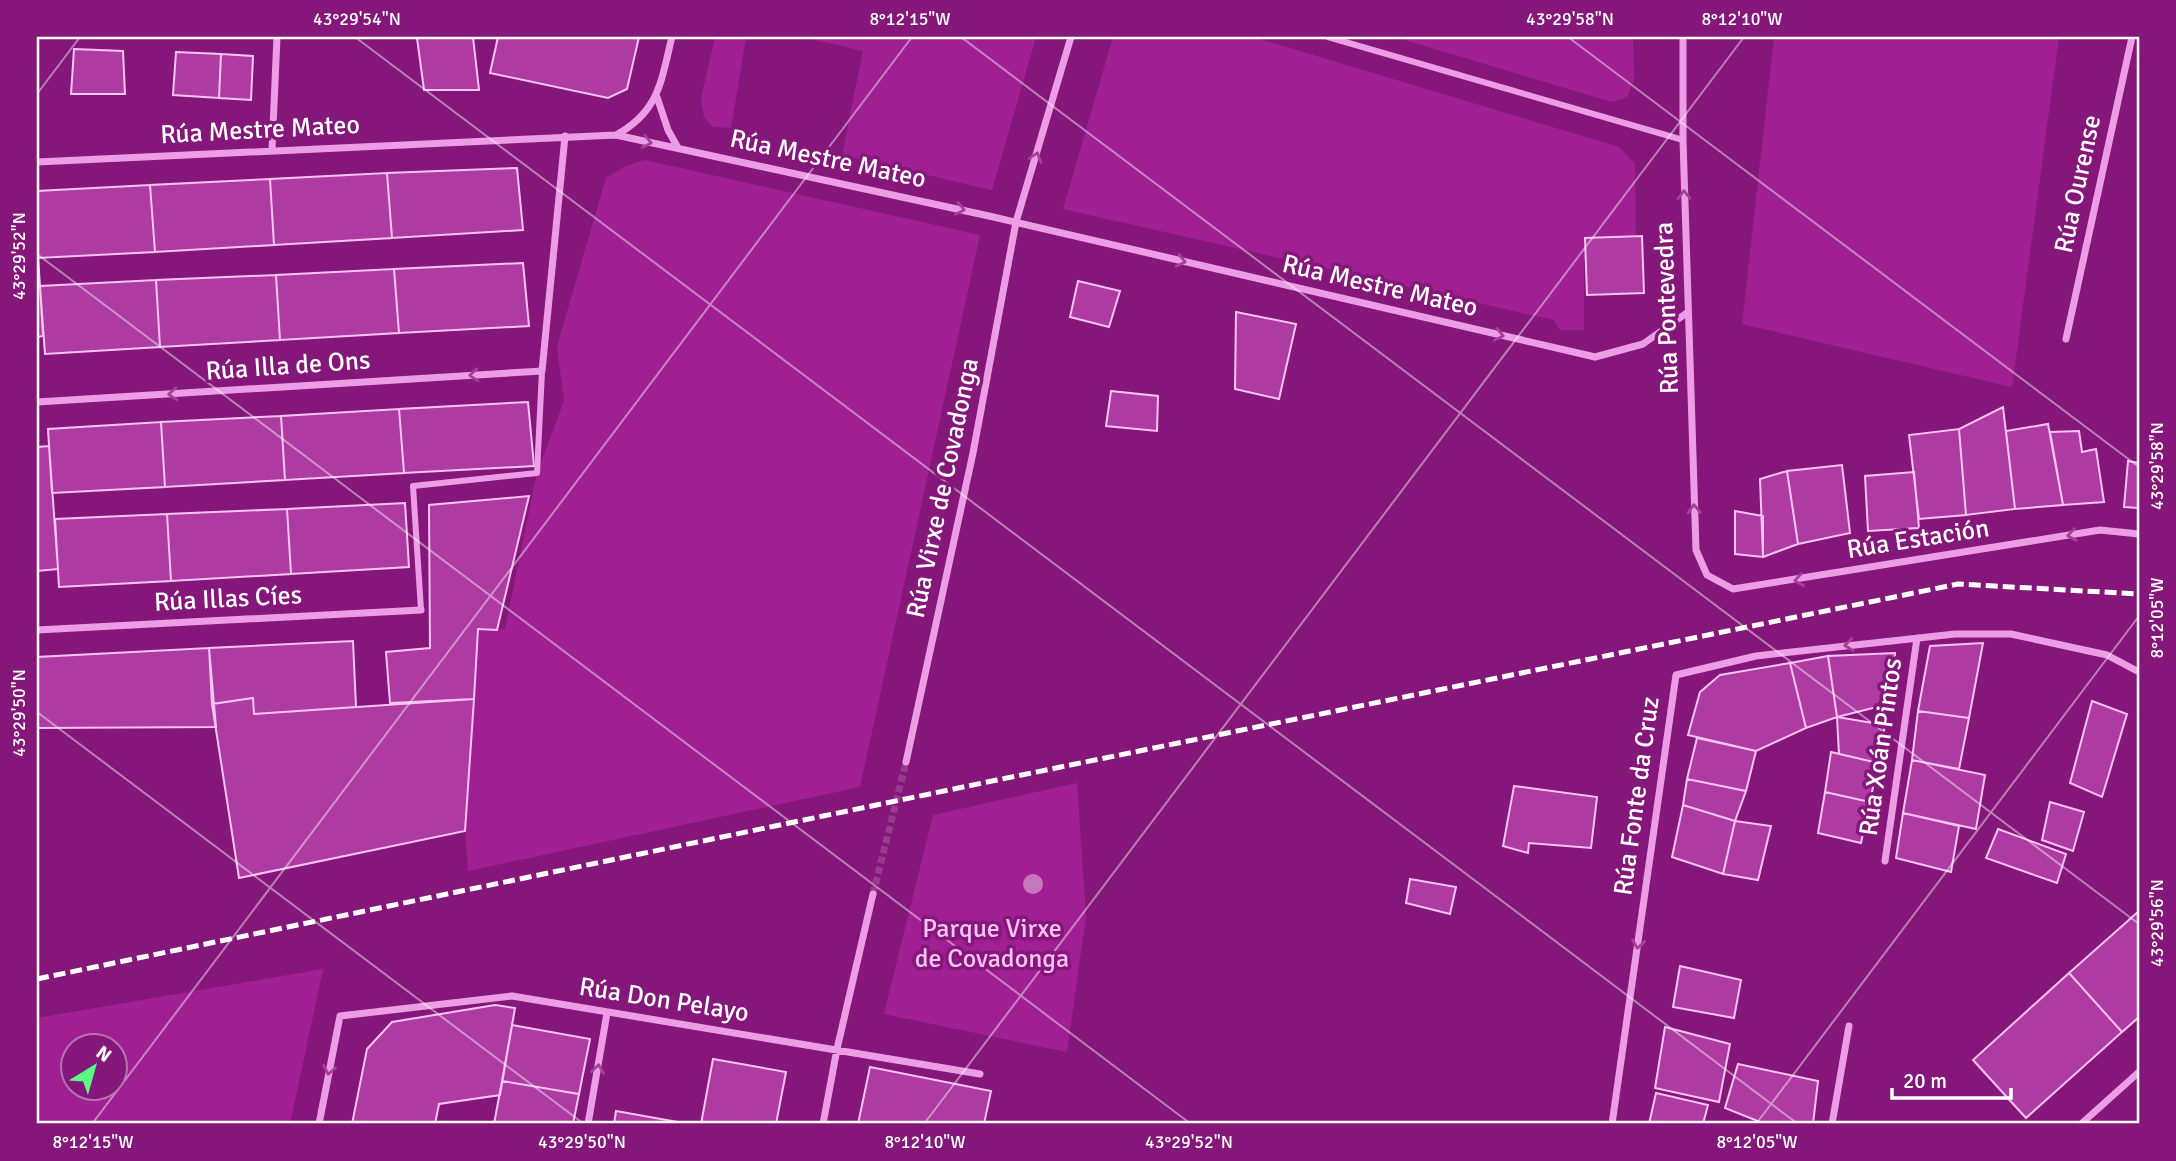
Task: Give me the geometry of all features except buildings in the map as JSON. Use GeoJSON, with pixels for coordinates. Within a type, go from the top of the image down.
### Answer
{"type":"FeatureCollection","features":[{"type":"Feature","properties":{"kind":"street"},"geometry":{"type":"LineString","coordinates":[[272,150],[277,37]]}},
{"type":"Feature","properties":{"kind":"street"},"geometry":{"type":"LineString","coordinates":[[616,135],[635,125],[657,97],[672,37]]}},
{"type":"Feature","properties":{"kind":"street","name":"Rúa Virxe de Covadonga"},"geometry":{"type":"LineString","coordinates":[[906,762],[973,453],[1016,222],[1071,37]]}},
{"type":"Feature","properties":{"kind":"street"},"geometry":{"type":"LineString","coordinates":[[1328,37],[1683,140]]}},
{"type":"Feature","properties":{"kind":"street","name":"Rúa Pontevedra"},"geometry":{"type":"LineString","coordinates":[[1683,37],[1683,140],[1696,550],[1707,575]]}},
{"type":"Feature","properties":{"kind":"street","name":"Rúa Ourense"},"geometry":{"type":"LineString","coordinates":[[2066,339],[2132,37]]}},
{"type":"Feature","properties":{"kind":"street"},"geometry":{"type":"LineString","coordinates":[[657,97],[668,130],[678,148]]}},
{"type":"Feature","properties":{"kind":"street","name":"Rúa Mestre Mateo"},"geometry":{"type":"LineString","coordinates":[[37,162],[616,135],[1016,222],[1595,357],[1643,344],[1688,312]]}},
{"type":"Feature","properties":{"kind":"street"},"geometry":{"type":"LineString","coordinates":[[421,610],[413,486],[537,473],[542,371],[565,136]]}},
{"type":"Feature","properties":{"kind":"street","name":"Rúa Illa de Ons"},"geometry":{"type":"LineString","coordinates":[[37,402],[542,371]]}},
{"type":"Feature","properties":{"kind":"street","name":"Rúa Estación"},"geometry":{"type":"LineString","coordinates":[[1707,575],[1733,589],[2100,530],[2139,534]]}},
{"type":"Feature","properties":{"kind":"street","name":"Rúa Illas Cíes"},"geometry":{"type":"LineString","coordinates":[[37,630],[421,610]]}},
{"type":"Feature","properties":{"kind":"street"},"geometry":{"type":"LineString","coordinates":[[1917,638],[1955,634],[2011,634],[2107,656],[2139,672]]}},
{"type":"Feature","properties":{"kind":"street","name":"Rúa Xoán Pintos"},"geometry":{"type":"LineString","coordinates":[[1885,861],[1917,638]]}},
{"type":"Feature","properties":{"kind":"street","name":"Rúa Fonte da Cruz"},"geometry":{"type":"LineString","coordinates":[[1612,1124],[1676,675],[1756,656],[1917,638]]}},
{"type":"Feature","properties":{"kind":"street"},"geometry":{"type":"LineString","coordinates":[[823,1124],[837,1049],[873,894]]}},
{"type":"Feature","properties":{"kind":"street","name":"Rúa Don Pelayo"},"geometry":{"type":"LineString","coordinates":[[319,1124],[340,1017],[512,996],[980,1074]]}},
{"type":"Feature","properties":{"kind":"street"},"geometry":{"type":"LineString","coordinates":[[588,1124],[607,1013]]}},
{"type":"Feature","properties":{"kind":"street"},"geometry":{"type":"LineString","coordinates":[[1832,1124],[1849,1026]]}},
{"type":"Feature","properties":{"kind":"street"},"geometry":{"type":"LineString","coordinates":[[2081,1124],[2139,1072]]}},
{"type":"Feature","properties":{"kind":"green space"},"geometry":{"type":"Polygon","coordinates":[[[715,37],[746,37],[731,128],[713,127],[704,117],[701,99],[715,37]]]}},
{"type":"Feature","properties":{"kind":"green space"},"geometry":{"type":"Polygon","coordinates":[[[802,37],[1036,37],[992,190],[842,155],[863,51],[802,37]]]}},
{"type":"Feature","properties":{"kind":"green space"},"geometry":{"type":"Polygon","coordinates":[[[1113,37],[1253,37],[1619,147],[1635,164],[1636,250],[1584,260],[1584,330],[1560,330],[1554,320],[1063,209],[1113,37]]]}},
{"type":"Feature","properties":{"kind":"green space"},"geometry":{"type":"Polygon","coordinates":[[[1395,37],[1633,37],[1634,79],[1627,97],[1612,102],[1395,37]]]}},
{"type":"Feature","properties":{"kind":"green space"},"geometry":{"type":"Polygon","coordinates":[[[1774,37],[2059,37],[2012,387],[1742,324],[1774,37]]]}},
{"type":"Feature","properties":{"kind":"green space"},"geometry":{"type":"Polygon","coordinates":[[[645,160],[980,235],[860,787],[468,871],[465,831],[478,629],[505,629],[537,473],[564,401],[557,346],[606,178],[626,166],[645,160]]]}},
{"type":"Feature","properties":{"kind":"green space","name":"Parque Virxe de Covadonga"},"geometry":{"type":"Polygon","coordinates":[[[1077,783],[1086,916],[1067,1052],[884,1014],[933,815],[1077,783]]]}},
{"type":"Feature","properties":{"kind":"green space"},"geometry":{"type":"Polygon","coordinates":[[[323,969],[290,1124],[37,1124],[37,1018],[323,969]]]}},
{"type":"Feature","properties":{"kind":"tunnel"},"geometry":{"type":"LineString","coordinates":[[873,894],[906,762]]}},
{"type":"Feature","properties":{"kind":"railway"},"geometry":{"type":"LineString","coordinates":[[37,979],[1958,584],[2139,594]]}}]}
